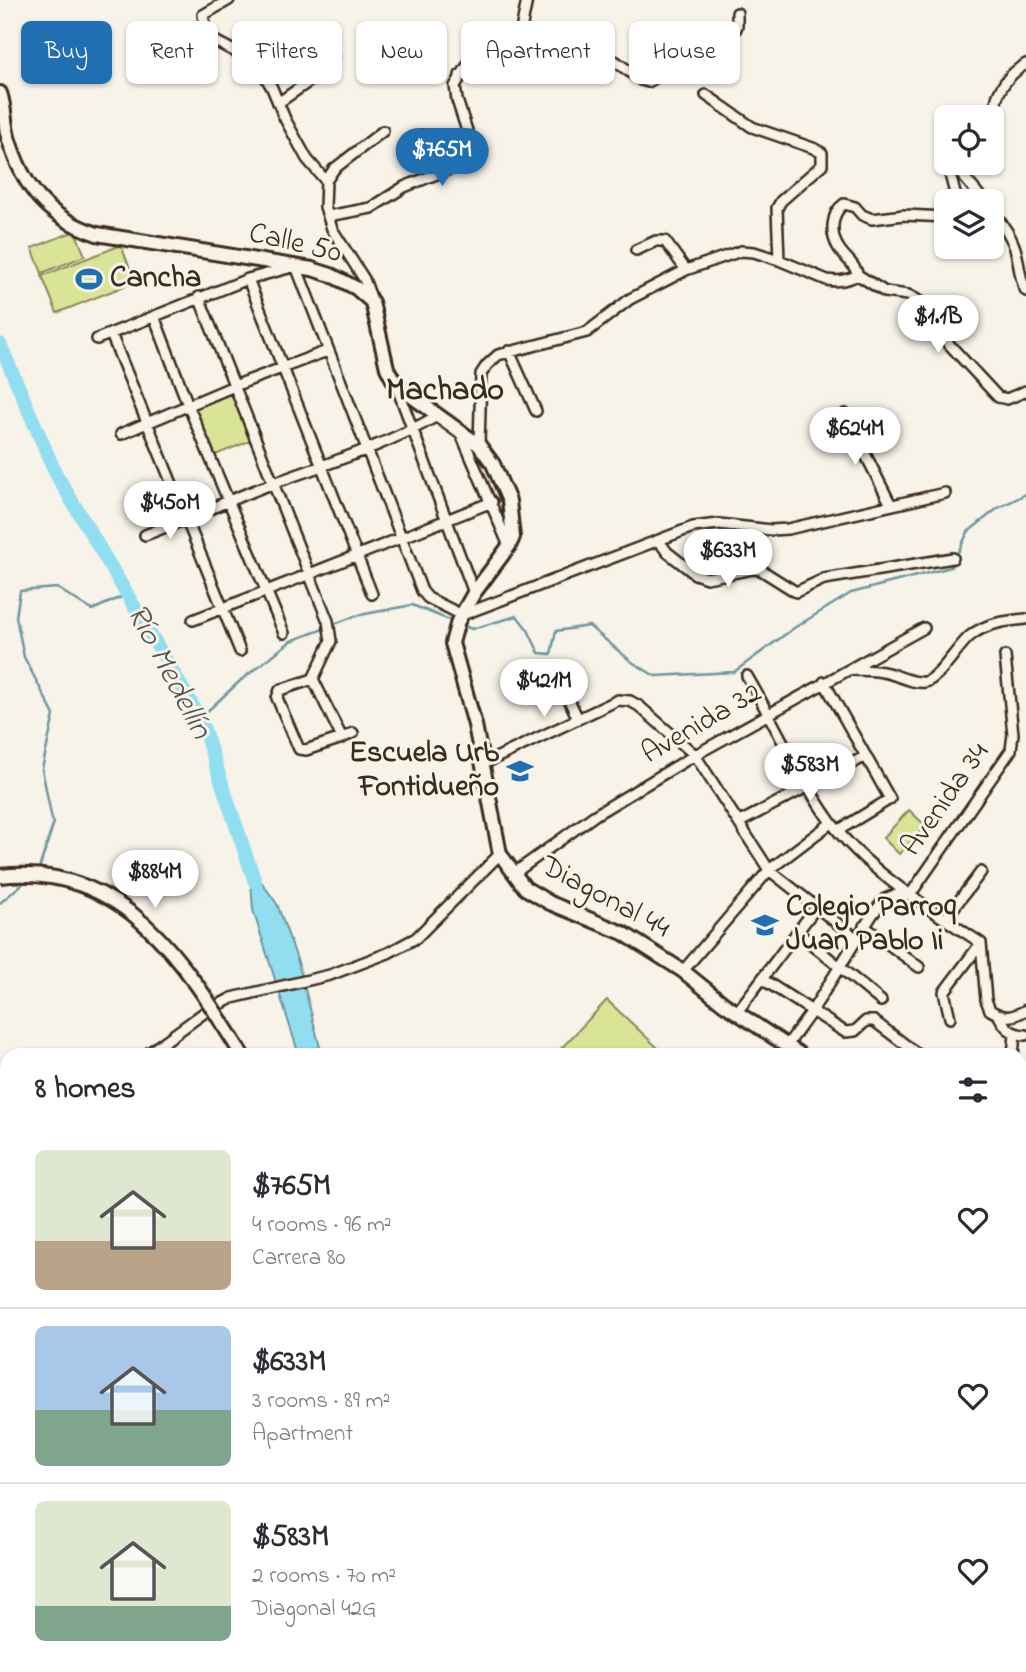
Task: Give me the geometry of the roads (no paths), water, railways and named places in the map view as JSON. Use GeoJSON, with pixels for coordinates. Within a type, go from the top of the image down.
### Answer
{"type":"FeatureCollection","features":[{"type":"Feature","properties":{"kind":"main road","name":"Calle 50"},"geometry":{"type":"LineString","coordinates":[[0,93],[8,136],[27,183],[37,199],[79,229],[296,266],[331,275],[356,288],[372,302]]}},
{"type":"Feature","properties":{"kind":"main road"},"geometry":{"type":"LineString","coordinates":[[372,302],[387,368],[396,386],[479,446],[493,464],[509,501],[513,537],[460,618]]}},
{"type":"Feature","properties":{"kind":"main road","name":"Diagonal 44"},"geometry":{"type":"LineString","coordinates":[[460,618],[452,643],[483,764],[500,854],[513,874],[525,888],[550,903],[623,933],[683,971],[737,1012],[793,1048]]}},
{"type":"Feature","properties":{"kind":"main road"},"geometry":{"type":"LineString","coordinates":[[0,876],[45,876],[77,884],[126,907],[166,944],[189,973],[237,1048]]}},
{"type":"Feature","properties":{"kind":"street"},"geometry":{"type":"LineString","coordinates":[[229,0],[204,15],[205,26],[212,40],[255,63],[266,77],[307,159],[326,181]]}},
{"type":"Feature","properties":{"kind":"street"},"geometry":{"type":"LineString","coordinates":[[523,21],[527,0]]}},
{"type":"Feature","properties":{"kind":"street"},"geometry":{"type":"LineString","coordinates":[[615,61],[648,82],[734,32],[737,13]]}},
{"type":"Feature","properties":{"kind":"street"},"geometry":{"type":"LineString","coordinates":[[995,105],[1009,75],[1026,64]]}},
{"type":"Feature","properties":{"kind":"street"},"geometry":{"type":"LineString","coordinates":[[328,216],[371,208],[404,187],[467,160],[471,153],[471,143],[455,86],[460,75]]}},
{"type":"Feature","properties":{"kind":"street"},"geometry":{"type":"LineString","coordinates":[[278,103],[307,84]]}},
{"type":"Feature","properties":{"kind":"street"},"geometry":{"type":"LineString","coordinates":[[706,95],[752,127],[822,153],[822,165],[781,201],[777,208],[779,260]]}},
{"type":"Feature","properties":{"kind":"street"},"geometry":{"type":"LineString","coordinates":[[372,302],[358,268],[337,240],[325,207],[326,181],[334,169],[383,131]]}},
{"type":"Feature","properties":{"kind":"street"},"geometry":{"type":"LineString","coordinates":[[962,175],[974,189]]}},
{"type":"Feature","properties":{"kind":"street"},"geometry":{"type":"LineString","coordinates":[[934,216],[904,215],[872,219],[862,215],[849,204],[839,206],[833,222],[836,244],[853,262],[858,275],[885,292],[908,295],[919,301],[946,341],[998,397],[1007,399],[1026,391]]}},
{"type":"Feature","properties":{"kind":"street"},"geometry":{"type":"LineString","coordinates":[[1004,226],[1015,248],[1018,271],[1026,291]]}},
{"type":"Feature","properties":{"kind":"street"},"geometry":{"type":"LineString","coordinates":[[636,250],[656,241],[665,241],[686,270]]}},
{"type":"Feature","properties":{"kind":"street"},"geometry":{"type":"LineString","coordinates":[[479,446],[481,374],[498,355],[587,332],[630,299],[686,270],[741,251],[754,252],[835,281],[858,275]]}},
{"type":"Feature","properties":{"kind":"street"},"geometry":{"type":"LineString","coordinates":[[97,339],[248,279],[296,266],[422,591],[428,598],[460,618],[693,527],[719,524],[771,530],[788,529],[945,493]]}},
{"type":"Feature","properties":{"kind":"street"},"geometry":{"type":"LineString","coordinates":[[248,279],[372,594]]}},
{"type":"Feature","properties":{"kind":"street"},"geometry":{"type":"LineString","coordinates":[[199,298],[328,621],[331,641],[313,679],[281,690],[277,698],[299,749],[306,751],[353,733]]}},
{"type":"Feature","properties":{"kind":"street"},"geometry":{"type":"LineString","coordinates":[[154,316],[228,503],[284,634]]}},
{"type":"Feature","properties":{"kind":"street"},"geometry":{"type":"LineString","coordinates":[[111,334],[240,651]]}},
{"type":"Feature","properties":{"kind":"street"},"geometry":{"type":"LineString","coordinates":[[121,434],[234,386],[327,351]]}},
{"type":"Feature","properties":{"kind":"street"},"geometry":{"type":"LineString","coordinates":[[509,351],[536,411]]}},
{"type":"Feature","properties":{"kind":"street"},"geometry":{"type":"LineString","coordinates":[[396,386],[474,593]]}},
{"type":"Feature","properties":{"kind":"street"},"geometry":{"type":"LineString","coordinates":[[845,414],[891,505]]}},
{"type":"Feature","properties":{"kind":"street"},"geometry":{"type":"LineString","coordinates":[[145,535],[412,430],[437,415]]}},
{"type":"Feature","properties":{"kind":"street"},"geometry":{"type":"LineString","coordinates":[[461,434],[509,546]]}},
{"type":"Feature","properties":{"kind":"street"},"geometry":{"type":"LineString","coordinates":[[193,620],[492,502]]}},
{"type":"Feature","properties":{"kind":"street"},"geometry":{"type":"LineString","coordinates":[[659,541],[667,552],[695,574],[707,578],[753,569],[761,570],[796,592],[824,579],[953,558]]}},
{"type":"Feature","properties":{"kind":"street"},"geometry":{"type":"LineString","coordinates":[[845,670],[883,671],[918,682],[927,682],[934,678],[953,653],[980,629],[993,624],[1026,619]]}},
{"type":"Feature","properties":{"kind":"street","name":"Avenida 32"},"geometry":{"type":"LineString","coordinates":[[513,874],[595,815],[695,755],[924,628]]}},
{"type":"Feature","properties":{"kind":"street","name":"Avenida 34"},"geometry":{"type":"LineString","coordinates":[[788,1044],[812,1011],[863,926],[885,899],[895,895],[910,895],[1011,750],[1013,731],[1005,656]]}},
{"type":"Feature","properties":{"kind":"street"},"geometry":{"type":"LineString","coordinates":[[747,676],[831,823],[863,856],[910,895],[981,943]]}},
{"type":"Feature","properties":{"kind":"street"},"geometry":{"type":"LineString","coordinates":[[313,679],[342,738]]}},
{"type":"Feature","properties":{"kind":"street"},"geometry":{"type":"LineString","coordinates":[[559,679],[578,719]]}},
{"type":"Feature","properties":{"kind":"street"},"geometry":{"type":"LineString","coordinates":[[824,682],[889,797],[889,801],[839,831]]}},
{"type":"Feature","properties":{"kind":"street"},"geometry":{"type":"LineString","coordinates":[[483,764],[618,700],[630,701],[695,755],[769,870],[856,938]]}},
{"type":"Feature","properties":{"kind":"street"},"geometry":{"type":"LineString","coordinates":[[1013,731],[1026,732]]}},
{"type":"Feature","properties":{"kind":"street"},"geometry":{"type":"LineString","coordinates":[[740,822],[866,756]]}},
{"type":"Feature","properties":{"kind":"street"},"geometry":{"type":"LineString","coordinates":[[683,971],[769,870],[831,823]]}},
{"type":"Feature","properties":{"kind":"street"},"geometry":{"type":"LineString","coordinates":[[156,1048],[205,1012],[232,999],[330,975],[388,953],[415,938],[500,854]]}},
{"type":"Feature","properties":{"kind":"street"},"geometry":{"type":"LineString","coordinates":[[945,919],[981,872]]}},
{"type":"Feature","properties":{"kind":"street"},"geometry":{"type":"LineString","coordinates":[[737,1012],[817,906]]}},
{"type":"Feature","properties":{"kind":"street"},"geometry":{"type":"LineString","coordinates":[[863,926],[919,967]]}},
{"type":"Feature","properties":{"kind":"street"},"geometry":{"type":"LineString","coordinates":[[797,932],[881,1001]]}},
{"type":"Feature","properties":{"kind":"street"},"geometry":{"type":"LineString","coordinates":[[981,943],[986,1000],[990,1010],[999,1016],[1009,1030],[1015,1034],[1026,1035]]}},
{"type":"Feature","properties":{"kind":"street"},"geometry":{"type":"LineString","coordinates":[[950,1018],[944,992],[981,943]]}},
{"type":"Feature","properties":{"kind":"street"},"geometry":{"type":"LineString","coordinates":[[762,979],[845,1032],[855,1031],[866,1021],[874,1021],[910,1048]]}},
{"type":"Feature","properties":{"kind":"street"},"geometry":{"type":"LineString","coordinates":[[999,1016],[1014,1017],[1026,1010]]}},
{"type":"Feature","properties":{"kind":"street"},"geometry":{"type":"LineString","coordinates":[[1014,1048],[1015,1034]]}},
{"type":"Feature","properties":{"kind":"water"},"geometry":{"type":"Polygon","coordinates":[[[250,866],[277,904],[298,962],[320,1048],[297,1048],[253,910],[250,866]]]}},
{"type":"Feature","properties":{"kind":"waterway","name":"Río Medellín"},"geometry":{"type":"LineString","coordinates":[[0,344],[56,474],[200,718],[255,882]]}},
{"type":"Feature","properties":{"kind":"waterway"},"geometry":{"type":"LineString","coordinates":[[461,625],[472,629],[517,616],[528,630],[539,653],[551,654],[556,631],[589,626],[632,662],[655,676],[734,672],[794,628],[851,593],[951,567],[968,532],[998,508],[1026,494]]}},
{"type":"Feature","properties":{"kind":"waterway"},"geometry":{"type":"LineString","coordinates":[[38,872],[53,825],[42,769],[54,715],[24,657],[16,617],[20,591],[57,588],[92,610],[126,595]]}},
{"type":"Feature","properties":{"kind":"waterway"},"geometry":{"type":"LineString","coordinates":[[332,625],[355,616],[412,605],[452,621]]}},
{"type":"Feature","properties":{"kind":"waterway"},"geometry":{"type":"LineString","coordinates":[[200,718],[240,681],[291,641],[326,628]]}},
{"type":"Feature","properties":{"kind":"waterway"},"geometry":{"type":"LineString","coordinates":[[0,903],[27,880]]}},
{"type":"Feature","properties":{"kind":"place","name":"Cancha"},"geometry":{"type":"Point","coordinates":[89,279]}},
{"type":"Feature","properties":{"kind":"place","name":"Escuela Urb Fontidueño"},"geometry":{"type":"Point","coordinates":[520,771]}},
{"type":"Feature","properties":{"kind":"place","name":"Colegio Parroq Juan Pablo Ii"},"geometry":{"type":"Point","coordinates":[765,925]}},
{"type":"Feature","properties":{"kind":"district","name":"Machado"},"geometry":{"type":"Point","coordinates":[445,391]}}]}
